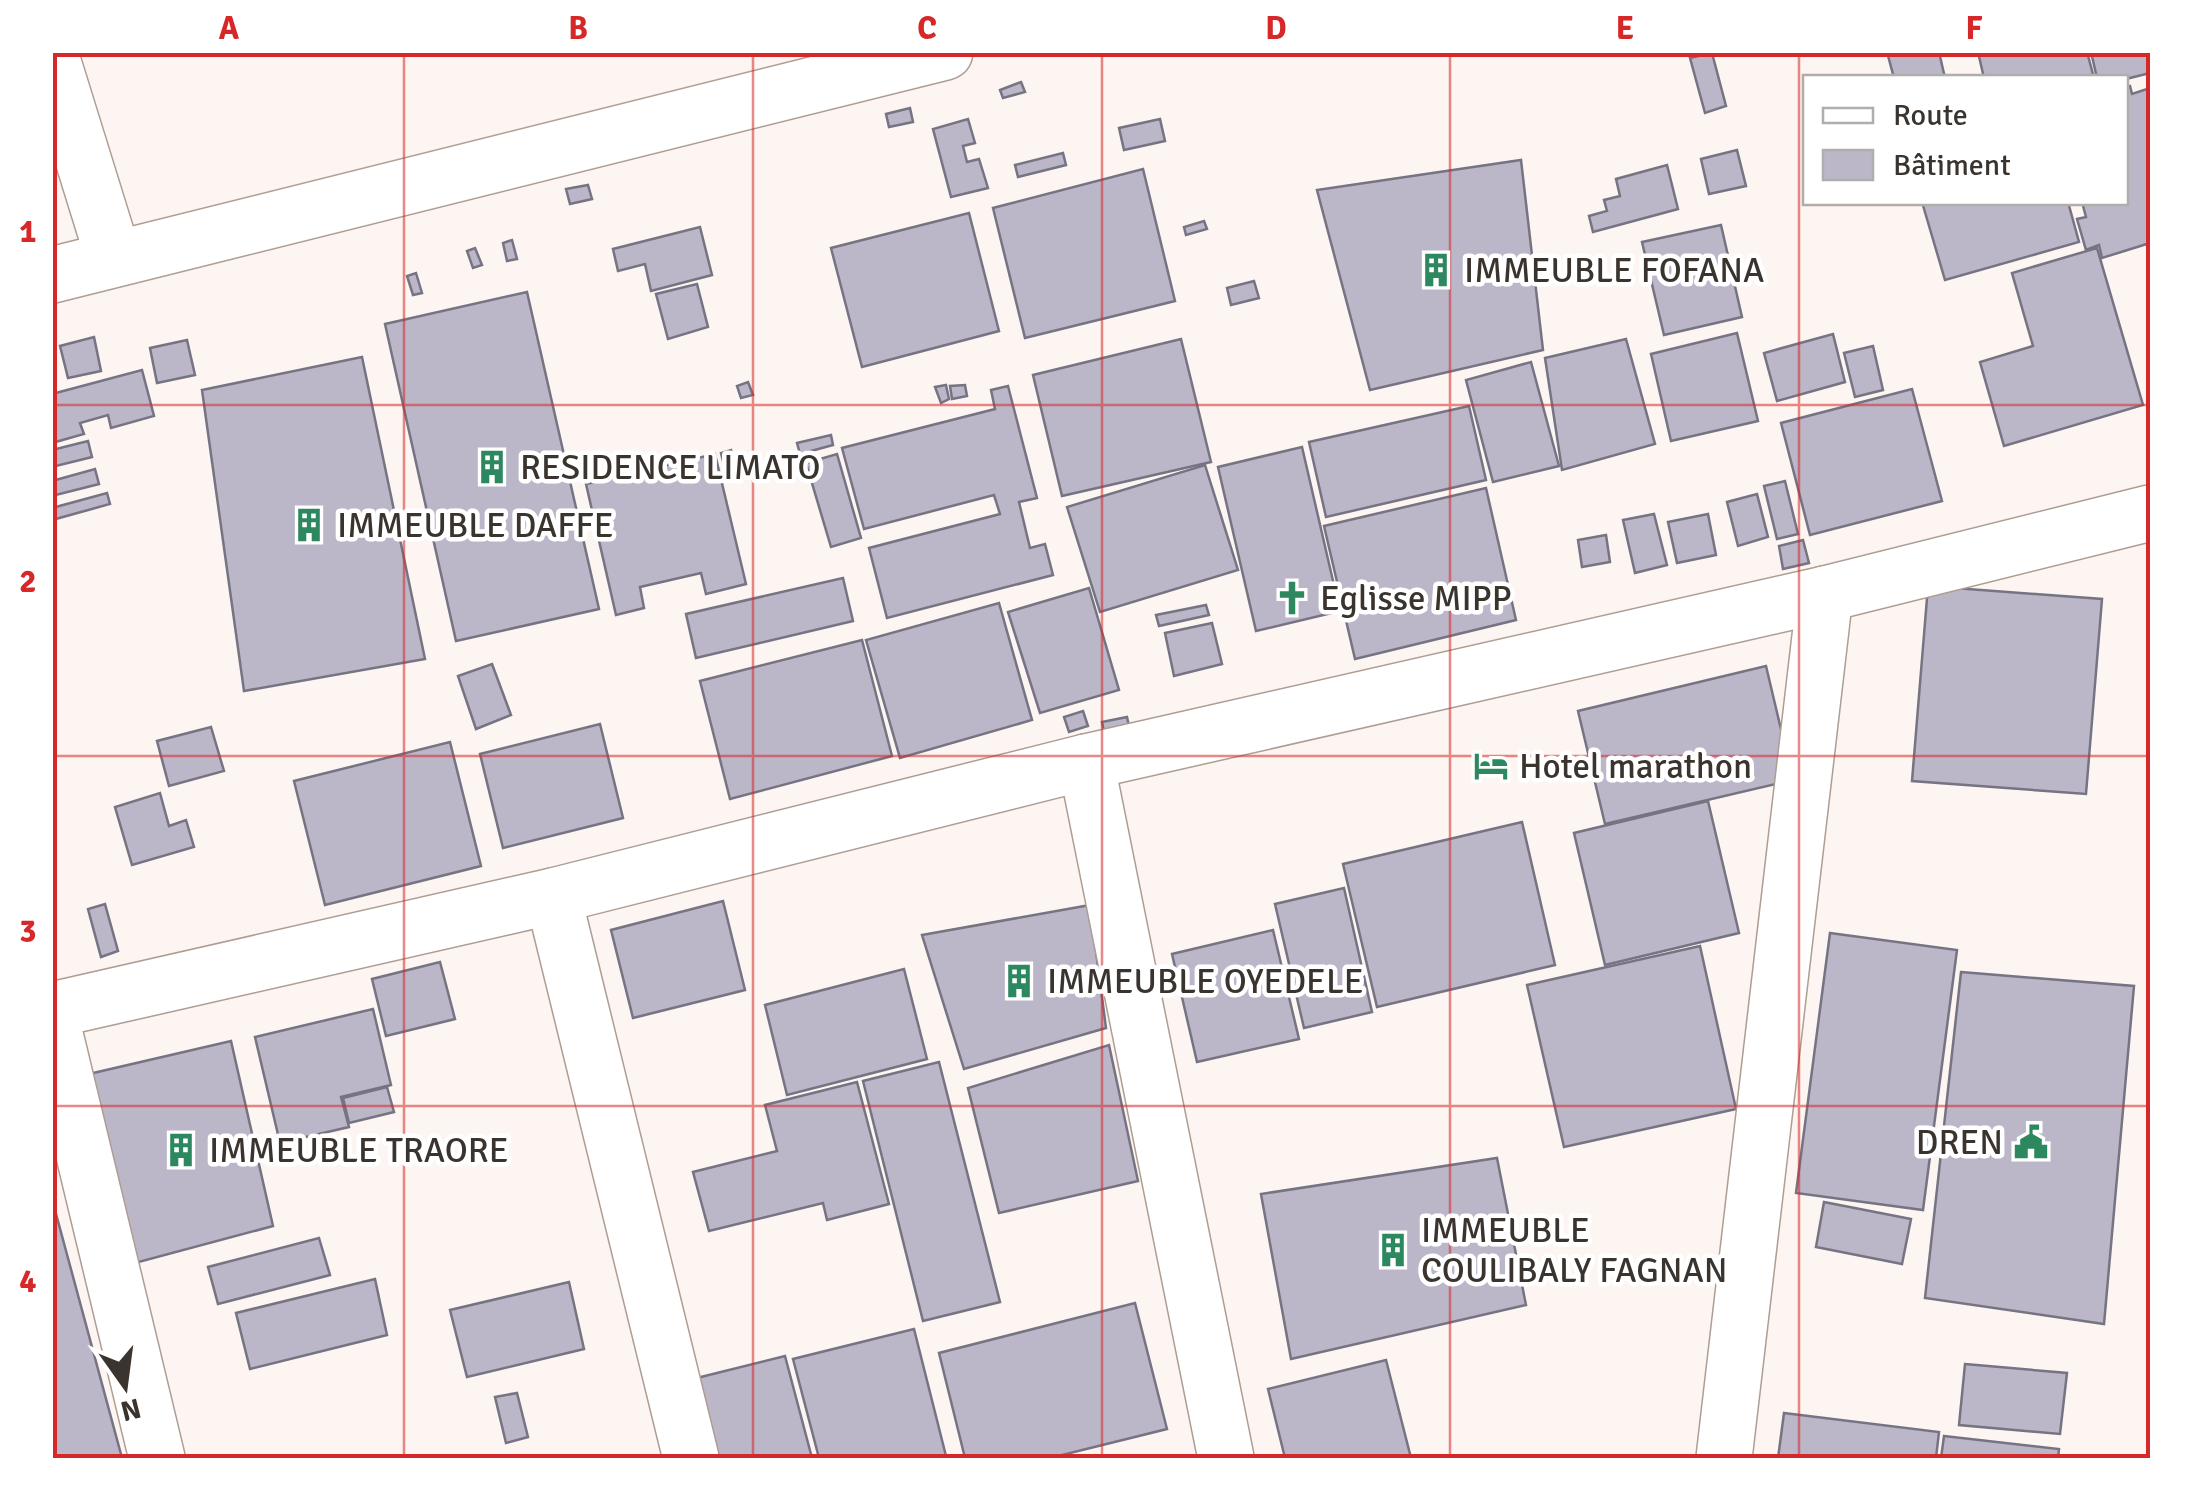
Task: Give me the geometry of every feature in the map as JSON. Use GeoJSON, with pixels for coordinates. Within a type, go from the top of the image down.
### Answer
{"type":"FeatureCollection","features":[{"type":"Feature","properties":{"kind":"street"},"geometry":{"type":"LineString","coordinates":[[52,275],[843,65],[945,52]]}},
{"type":"Feature","properties":{"kind":"street"},"geometry":{"type":"LineString","coordinates":[[52,60],[114,260]]}},
{"type":"Feature","properties":{"kind":"street"},"geometry":{"type":"LineString","coordinates":[[52,1010],[553,896],[1086,762],[1825,594],[2150,513]]}},
{"type":"Feature","properties":{"kind":"street"},"geometry":{"type":"LineString","coordinates":[[1724,1458],[1825,594]]}},
{"type":"Feature","properties":{"kind":"street"},"geometry":{"type":"LineString","coordinates":[[1086,762],[1226,1458]]}},
{"type":"Feature","properties":{"kind":"street"},"geometry":{"type":"LineString","coordinates":[[553,896],[690,1458]]}},
{"type":"Feature","properties":{"kind":"street"},"geometry":{"type":"LineString","coordinates":[[52,1022],[156,1458]]}},
{"type":"Feature","properties":{"kind":"building"},"geometry":{"type":"Polygon","coordinates":[[[1887,52],[1939,52],[1944,75],[1893,75],[1887,52]]]}},
{"type":"Feature","properties":{"kind":"building"},"geometry":{"type":"Polygon","coordinates":[[[1978,52],[2087,52],[2093,75],[1983,75],[1978,52]]]}},
{"type":"Feature","properties":{"kind":"building"},"geometry":{"type":"Polygon","coordinates":[[[2091,52],[2149,52],[2150,73],[2128,78],[2128,75],[2096,75],[2091,52]]]}},
{"type":"Feature","properties":{"kind":"building"},"geometry":{"type":"Polygon","coordinates":[[[1712,53],[1726,106],[1705,113],[1690,58],[1712,53]]]}},
{"type":"Feature","properties":{"kind":"building"},"geometry":{"type":"Polygon","coordinates":[[[1021,82],[1025,92],[1003,98],[1000,90],[1021,82]]]}},
{"type":"Feature","properties":{"kind":"building"},"geometry":{"type":"Polygon","coordinates":[[[2128,86],[2132,94],[2150,88],[2150,243],[2102,258],[2099,245],[2086,250],[2077,219],[2086,217],[2083,205],[2128,205],[2128,86]]]}},
{"type":"Feature","properties":{"kind":"building"},"geometry":{"type":"Polygon","coordinates":[[[910,108],[913,122],[889,127],[886,114],[910,108]]]}},
{"type":"Feature","properties":{"kind":"building"},"geometry":{"type":"Polygon","coordinates":[[[968,119],[975,143],[963,146],[967,162],[979,159],[988,188],[951,197],[933,129],[968,119]]]}},
{"type":"Feature","properties":{"kind":"building"},"geometry":{"type":"Polygon","coordinates":[[[1160,119],[1165,141],[1124,150],[1119,128],[1160,119]]]}},
{"type":"Feature","properties":{"kind":"building"},"geometry":{"type":"Polygon","coordinates":[[[1737,150],[1746,186],[1709,194],[1701,159],[1737,150]]]}},
{"type":"Feature","properties":{"kind":"building"},"geometry":{"type":"Polygon","coordinates":[[[1063,153],[1066,165],[1018,177],[1015,165],[1063,153]]]}},
{"type":"Feature","properties":{"kind":"building","name":"IMMEUBLE FOFANA"},"geometry":{"type":"Polygon","coordinates":[[[1521,160],[1543,350],[1370,390],[1317,190],[1521,160]]]}},
{"type":"Feature","properties":{"kind":"building"},"geometry":{"type":"Polygon","coordinates":[[[1667,165],[1678,209],[1593,232],[1589,216],[1607,211],[1604,200],[1620,196],[1616,179],[1667,165]]]}},
{"type":"Feature","properties":{"kind":"building"},"geometry":{"type":"Polygon","coordinates":[[[1143,169],[1175,301],[1025,338],[993,208],[1143,169]]]}},
{"type":"Feature","properties":{"kind":"building"},"geometry":{"type":"Polygon","coordinates":[[[588,185],[592,199],[570,204],[566,189],[588,185]]]}},
{"type":"Feature","properties":{"kind":"building"},"geometry":{"type":"Polygon","coordinates":[[[1923,205],[2069,205],[2079,242],[1945,280],[1923,205]]]}},
{"type":"Feature","properties":{"kind":"building"},"geometry":{"type":"Polygon","coordinates":[[[969,213],[999,331],[862,367],[831,248],[969,213]]]}},
{"type":"Feature","properties":{"kind":"building"},"geometry":{"type":"Polygon","coordinates":[[[1204,221],[1207,229],[1186,235],[1184,227],[1204,221]]]}},
{"type":"Feature","properties":{"kind":"building"},"geometry":{"type":"Polygon","coordinates":[[[1721,225],[1742,317],[1664,335],[1642,242],[1721,225]]]}},
{"type":"Feature","properties":{"kind":"building"},"geometry":{"type":"Polygon","coordinates":[[[700,227],[712,275],[651,291],[645,264],[618,271],[613,249],[700,227]]]}},
{"type":"Feature","properties":{"kind":"building"},"geometry":{"type":"Polygon","coordinates":[[[512,240],[517,259],[507,261],[503,243],[512,240]]]}},
{"type":"Feature","properties":{"kind":"building"},"geometry":{"type":"Polygon","coordinates":[[[475,248],[482,265],[473,268],[467,251],[475,248]]]}},
{"type":"Feature","properties":{"kind":"building"},"geometry":{"type":"Polygon","coordinates":[[[2097,248],[2143,405],[2004,446],[1980,362],[2033,346],[2012,273],[2097,248]]]}},
{"type":"Feature","properties":{"kind":"building"},"geometry":{"type":"Polygon","coordinates":[[[416,273],[422,293],[413,295],[407,276],[416,273]]]}},
{"type":"Feature","properties":{"kind":"building"},"geometry":{"type":"Polygon","coordinates":[[[1254,281],[1259,298],[1231,305],[1227,288],[1254,281]]]}},
{"type":"Feature","properties":{"kind":"building"},"geometry":{"type":"Polygon","coordinates":[[[697,284],[708,327],[668,339],[656,294],[697,284]]]}},
{"type":"Feature","properties":{"kind":"building","name":"RESIDENCE LIMATO"},"geometry":{"type":"Polygon","coordinates":[[[527,292],[599,609],[456,641],[385,324],[527,292]]]}},
{"type":"Feature","properties":{"kind":"building"},"geometry":{"type":"Polygon","coordinates":[[[1737,333],[1758,421],[1671,441],[1651,354],[1737,333]]]}},
{"type":"Feature","properties":{"kind":"building"},"geometry":{"type":"Polygon","coordinates":[[[1833,334],[1845,382],[1777,401],[1764,353],[1833,334]]]}},
{"type":"Feature","properties":{"kind":"building"},"geometry":{"type":"Polygon","coordinates":[[[94,337],[101,371],[68,378],[60,346],[94,337]]]}},
{"type":"Feature","properties":{"kind":"building"},"geometry":{"type":"Polygon","coordinates":[[[1181,339],[1211,462],[1062,496],[1033,375],[1181,339]]]}},
{"type":"Feature","properties":{"kind":"building"},"geometry":{"type":"Polygon","coordinates":[[[1626,339],[1655,444],[1562,470],[1545,358],[1626,339]]]}},
{"type":"Feature","properties":{"kind":"building"},"geometry":{"type":"Polygon","coordinates":[[[187,340],[195,375],[157,383],[150,348],[187,340]]]}},
{"type":"Feature","properties":{"kind":"building"},"geometry":{"type":"Polygon","coordinates":[[[1873,346],[1883,390],[1855,397],[1844,353],[1873,346]]]}},
{"type":"Feature","properties":{"kind":"building","name":"IMMEUBLE DAFFE"},"geometry":{"type":"Polygon","coordinates":[[[362,357],[425,659],[244,691],[202,390],[362,357]]]}},
{"type":"Feature","properties":{"kind":"building"},"geometry":{"type":"Polygon","coordinates":[[[1531,362],[1559,466],[1493,482],[1466,380],[1531,362]]]}},
{"type":"Feature","properties":{"kind":"building"},"geometry":{"type":"Polygon","coordinates":[[[142,370],[154,416],[111,428],[108,415],[80,423],[84,434],[52,443],[52,394],[142,370]]]}},
{"type":"Feature","properties":{"kind":"building"},"geometry":{"type":"Polygon","coordinates":[[[748,382],[753,395],[741,398],[737,386],[748,382]]]}},
{"type":"Feature","properties":{"kind":"building"},"geometry":{"type":"Polygon","coordinates":[[[946,385],[949,399],[941,403],[935,387],[946,385]]]}},
{"type":"Feature","properties":{"kind":"building"},"geometry":{"type":"Polygon","coordinates":[[[965,385],[967,396],[952,399],[950,386],[965,385]]]}},
{"type":"Feature","properties":{"kind":"building"},"geometry":{"type":"Polygon","coordinates":[[[1008,386],[1037,498],[1019,502],[1030,548],[1045,544],[1053,575],[887,618],[869,548],[1000,514],[994,495],[864,529],[842,448],[995,409],[991,390],[1008,386]]]}},
{"type":"Feature","properties":{"kind":"building"},"geometry":{"type":"Polygon","coordinates":[[[1912,389],[1942,501],[1810,535],[1781,423],[1912,389]]]}},
{"type":"Feature","properties":{"kind":"building"},"geometry":{"type":"Polygon","coordinates":[[[1469,406],[1486,480],[1326,517],[1309,442],[1469,406]]]}},
{"type":"Feature","properties":{"kind":"building"},"geometry":{"type":"Polygon","coordinates":[[[831,435],[833,445],[800,454],[797,443],[831,435]]]}},
{"type":"Feature","properties":{"kind":"building"},"geometry":{"type":"Polygon","coordinates":[[[88,441],[92,457],[52,467],[52,450],[88,441]]]}},
{"type":"Feature","properties":{"kind":"building"},"geometry":{"type":"Polygon","coordinates":[[[1302,447],[1340,611],[1256,631],[1218,467],[1302,447]]]}},
{"type":"Feature","properties":{"kind":"building"},"geometry":{"type":"Polygon","coordinates":[[[731,450],[735,466],[725,469],[721,453],[731,450]]]}},
{"type":"Feature","properties":{"kind":"building"},"geometry":{"type":"Polygon","coordinates":[[[715,454],[746,584],[706,594],[701,573],[640,587],[644,608],[616,615],[586,484],[715,454]]]}},
{"type":"Feature","properties":{"kind":"building"},"geometry":{"type":"Polygon","coordinates":[[[837,454],[861,538],[831,547],[806,463],[837,454]]]}},
{"type":"Feature","properties":{"kind":"building"},"geometry":{"type":"Polygon","coordinates":[[[1205,465],[1238,570],[1100,612],[1067,507],[1205,465]]]}},
{"type":"Feature","properties":{"kind":"building"},"geometry":{"type":"Polygon","coordinates":[[[95,469],[99,484],[52,496],[52,481],[95,469]]]}},
{"type":"Feature","properties":{"kind":"building"},"geometry":{"type":"Polygon","coordinates":[[[1785,481],[1798,534],[1777,539],[1764,486],[1785,481]]]}},
{"type":"Feature","properties":{"kind":"building"},"geometry":{"type":"Polygon","coordinates":[[[1486,488],[1516,620],[1355,659],[1324,526],[1486,488]]]}},
{"type":"Feature","properties":{"kind":"building"},"geometry":{"type":"Polygon","coordinates":[[[107,493],[110,504],[52,520],[52,508],[107,493]]]}},
{"type":"Feature","properties":{"kind":"building"},"geometry":{"type":"Polygon","coordinates":[[[1757,494],[1768,537],[1738,546],[1727,502],[1757,494]]]}},
{"type":"Feature","properties":{"kind":"building"},"geometry":{"type":"Polygon","coordinates":[[[1654,514],[1667,565],[1635,573],[1623,520],[1654,514]]]}},
{"type":"Feature","properties":{"kind":"building"},"geometry":{"type":"Polygon","coordinates":[[[1708,514],[1716,555],[1677,563],[1668,522],[1708,514]]]}},
{"type":"Feature","properties":{"kind":"building"},"geometry":{"type":"Polygon","coordinates":[[[1606,535],[1610,562],[1582,567],[1578,540],[1606,535]]]}},
{"type":"Feature","properties":{"kind":"building"},"geometry":{"type":"Polygon","coordinates":[[[1803,540],[1809,563],[1783,569],[1779,546],[1803,540]]]}},
{"type":"Feature","properties":{"kind":"building"},"geometry":{"type":"Polygon","coordinates":[[[843,578],[853,621],[696,658],[686,614],[843,578]]]}},
{"type":"Feature","properties":{"kind":"building"},"geometry":{"type":"Polygon","coordinates":[[[1928,586],[2102,599],[2086,794],[1912,781],[1928,586]]]}},
{"type":"Feature","properties":{"kind":"building"},"geometry":{"type":"Polygon","coordinates":[[[1089,588],[1119,690],[1040,713],[1008,612],[1089,588]]]}},
{"type":"Feature","properties":{"kind":"building"},"geometry":{"type":"Polygon","coordinates":[[[999,603],[1032,720],[900,758],[866,640],[999,603]]]}},
{"type":"Feature","properties":{"kind":"building"},"geometry":{"type":"Polygon","coordinates":[[[1206,605],[1209,615],[1159,626],[1156,615],[1206,605]]]}},
{"type":"Feature","properties":{"kind":"building"},"geometry":{"type":"Polygon","coordinates":[[[1212,623],[1222,664],[1174,676],[1165,633],[1212,623]]]}},
{"type":"Feature","properties":{"kind":"building"},"geometry":{"type":"Polygon","coordinates":[[[862,640],[892,756],[730,799],[700,681],[862,640]]]}},
{"type":"Feature","properties":{"kind":"building"},"geometry":{"type":"Polygon","coordinates":[[[492,664],[511,715],[476,729],[458,676],[492,664]]]}},
{"type":"Feature","properties":{"kind":"building"},"geometry":{"type":"Polygon","coordinates":[[[1766,666],[1793,780],[1605,824],[1578,711],[1766,666]]]}},
{"type":"Feature","properties":{"kind":"building"},"geometry":{"type":"Polygon","coordinates":[[[1083,711],[1088,726],[1069,732],[1064,717],[1083,711]]]}},
{"type":"Feature","properties":{"kind":"building"},"geometry":{"type":"Polygon","coordinates":[[[1127,717],[1129,726],[1104,732],[1102,722],[1127,717]]]}},
{"type":"Feature","properties":{"kind":"building"},"geometry":{"type":"Polygon","coordinates":[[[600,724],[623,818],[503,848],[480,754],[600,724]]]}},
{"type":"Feature","properties":{"kind":"building"},"geometry":{"type":"Polygon","coordinates":[[[211,727],[224,771],[169,786],[157,741],[211,727]]]}},
{"type":"Feature","properties":{"kind":"building"},"geometry":{"type":"Polygon","coordinates":[[[450,742],[481,866],[325,905],[294,781],[450,742]]]}},
{"type":"Feature","properties":{"kind":"building"},"geometry":{"type":"Polygon","coordinates":[[[160,793],[169,826],[186,820],[194,847],[132,865],[115,807],[160,793]]]}},
{"type":"Feature","properties":{"kind":"building"},"geometry":{"type":"Polygon","coordinates":[[[1708,801],[1739,933],[1605,965],[1574,833],[1708,801]]]}},
{"type":"Feature","properties":{"kind":"building"},"geometry":{"type":"Polygon","coordinates":[[[1522,822],[1555,965],[1377,1007],[1343,864],[1522,822]]]}},
{"type":"Feature","properties":{"kind":"building"},"geometry":{"type":"Polygon","coordinates":[[[1344,888],[1372,1012],[1304,1028],[1275,904],[1344,888]]]}},
{"type":"Feature","properties":{"kind":"building"},"geometry":{"type":"Polygon","coordinates":[[[723,901],[745,990],[633,1018],[611,930],[723,901]]]}},
{"type":"Feature","properties":{"kind":"building"},"geometry":{"type":"Polygon","coordinates":[[[105,904],[118,951],[101,957],[88,909],[105,904]]]}},
{"type":"Feature","properties":{"kind":"building","name":"IMMEUBLE OYEDELE"},"geometry":{"type":"Polygon","coordinates":[[[1090,905],[1106,1028],[964,1069],[922,935],[1090,905]]]}},
{"type":"Feature","properties":{"kind":"building"},"geometry":{"type":"Polygon","coordinates":[[[1273,930],[1299,1039],[1197,1062],[1172,954],[1273,930]]]}},
{"type":"Feature","properties":{"kind":"building"},"geometry":{"type":"Polygon","coordinates":[[[1830,933],[1957,950],[1923,1210],[1796,1193],[1830,933]]]}},
{"type":"Feature","properties":{"kind":"building"},"geometry":{"type":"Polygon","coordinates":[[[1700,946],[1736,1109],[1564,1147],[1527,985],[1700,946]]]}},
{"type":"Feature","properties":{"kind":"building"},"geometry":{"type":"Polygon","coordinates":[[[440,962],[455,1019],[386,1036],[372,979],[440,962]]]}},
{"type":"Feature","properties":{"kind":"building"},"geometry":{"type":"Polygon","coordinates":[[[904,969],[927,1059],[787,1095],[765,1005],[904,969]]]}},
{"type":"Feature","properties":{"kind":"building","name":"DREN"},"geometry":{"type":"Polygon","coordinates":[[[1961,972],[2134,986],[2104,1324],[1925,1298],[1961,972]]]}},
{"type":"Feature","properties":{"kind":"building"},"geometry":{"type":"Polygon","coordinates":[[[373,1009],[391,1085],[341,1097],[349,1127],[280,1143],[255,1037],[373,1009]]]}},
{"type":"Feature","properties":{"kind":"building","name":"IMMEUBLE TRAORE"},"geometry":{"type":"Polygon","coordinates":[[[231,1041],[273,1226],[135,1263],[89,1074],[231,1041]]]}},
{"type":"Feature","properties":{"kind":"building"},"geometry":{"type":"Polygon","coordinates":[[[1109,1045],[1138,1181],[999,1213],[968,1088],[1109,1045]]]}},
{"type":"Feature","properties":{"kind":"building"},"geometry":{"type":"Polygon","coordinates":[[[939,1062],[1000,1302],[923,1321],[863,1081],[939,1062]]]}},
{"type":"Feature","properties":{"kind":"building"},"geometry":{"type":"Polygon","coordinates":[[[857,1082],[889,1204],[827,1220],[823,1203],[709,1231],[693,1172],[777,1151],[765,1105],[857,1082]]]}},
{"type":"Feature","properties":{"kind":"building"},"geometry":{"type":"Polygon","coordinates":[[[387,1087],[394,1112],[349,1123],[343,1098],[387,1087]]]}},
{"type":"Feature","properties":{"kind":"building","name":"IMMEUBLE COULIBALY FAGNAN"},"geometry":{"type":"Polygon","coordinates":[[[1497,1158],[1526,1305],[1291,1359],[1261,1194],[1497,1158]]]}},
{"type":"Feature","properties":{"kind":"building"},"geometry":{"type":"Polygon","coordinates":[[[52,1199],[122,1458],[52,1458],[52,1199]]]}},
{"type":"Feature","properties":{"kind":"building"},"geometry":{"type":"Polygon","coordinates":[[[1824,1202],[1911,1219],[1902,1264],[1816,1247],[1824,1202]]]}},
{"type":"Feature","properties":{"kind":"building"},"geometry":{"type":"Polygon","coordinates":[[[319,1238],[330,1275],[218,1304],[208,1267],[319,1238]]]}},
{"type":"Feature","properties":{"kind":"building"},"geometry":{"type":"Polygon","coordinates":[[[375,1279],[387,1335],[250,1369],[236,1313],[375,1279]]]}},
{"type":"Feature","properties":{"kind":"building"},"geometry":{"type":"Polygon","coordinates":[[[569,1282],[584,1349],[467,1377],[450,1310],[569,1282]]]}},
{"type":"Feature","properties":{"kind":"building"},"geometry":{"type":"Polygon","coordinates":[[[1135,1303],[1167,1429],[1050,1458],[965,1458],[939,1353],[1135,1303]]]}},
{"type":"Feature","properties":{"kind":"building"},"geometry":{"type":"Polygon","coordinates":[[[914,1329],[946,1456],[819,1458],[793,1359],[914,1329]]]}},
{"type":"Feature","properties":{"kind":"building"},"geometry":{"type":"Polygon","coordinates":[[[785,1356],[812,1458],[712,1458],[693,1379],[785,1356]]]}},
{"type":"Feature","properties":{"kind":"building"},"geometry":{"type":"Polygon","coordinates":[[[1386,1360],[1411,1458],[1285,1458],[1268,1389],[1386,1360]]]}},
{"type":"Feature","properties":{"kind":"building"},"geometry":{"type":"Polygon","coordinates":[[[1965,1364],[2067,1373],[2060,1434],[1959,1425],[1965,1364]]]}},
{"type":"Feature","properties":{"kind":"building"},"geometry":{"type":"Polygon","coordinates":[[[517,1393],[528,1437],[506,1443],[495,1397],[517,1393]]]}},
{"type":"Feature","properties":{"kind":"building"},"geometry":{"type":"Polygon","coordinates":[[[1784,1413],[1939,1432],[1936,1458],[1778,1458],[1784,1413]]]}},
{"type":"Feature","properties":{"kind":"building"},"geometry":{"type":"Polygon","coordinates":[[[1944,1436],[2059,1449],[2058,1458],[1941,1458],[1944,1436]]]}},
{"type":"Feature","properties":{"kind":"place","name":"IMMEUBLE FOFANA"},"geometry":{"type":"Point","coordinates":[1436,270]}},
{"type":"Feature","properties":{"kind":"place","name":"RESIDENCE LIMATO"},"geometry":{"type":"Point","coordinates":[492,467]}},
{"type":"Feature","properties":{"kind":"place","name":"IMMEUBLE DAFFE"},"geometry":{"type":"Point","coordinates":[309,525]}},
{"type":"Feature","properties":{"kind":"place","name":"Eglisse MIPP"},"geometry":{"type":"Point","coordinates":[1292,598]}},
{"type":"Feature","properties":{"kind":"place","name":"Hotel marathon"},"geometry":{"type":"Point","coordinates":[1491,766]}},
{"type":"Feature","properties":{"kind":"place","name":"IMMEUBLE OYEDELE"},"geometry":{"type":"Point","coordinates":[1019,981]}},
{"type":"Feature","properties":{"kind":"place","name":"DREN"},"geometry":{"type":"Point","coordinates":[2031,1142]}},
{"type":"Feature","properties":{"kind":"place","name":"IMMEUBLE TRAORE"},"geometry":{"type":"Point","coordinates":[181,1150]}},
{"type":"Feature","properties":{"kind":"place","name":"IMMEUBLE COULIBALY FAGNAN"},"geometry":{"type":"Point","coordinates":[1393,1250]}}]}
